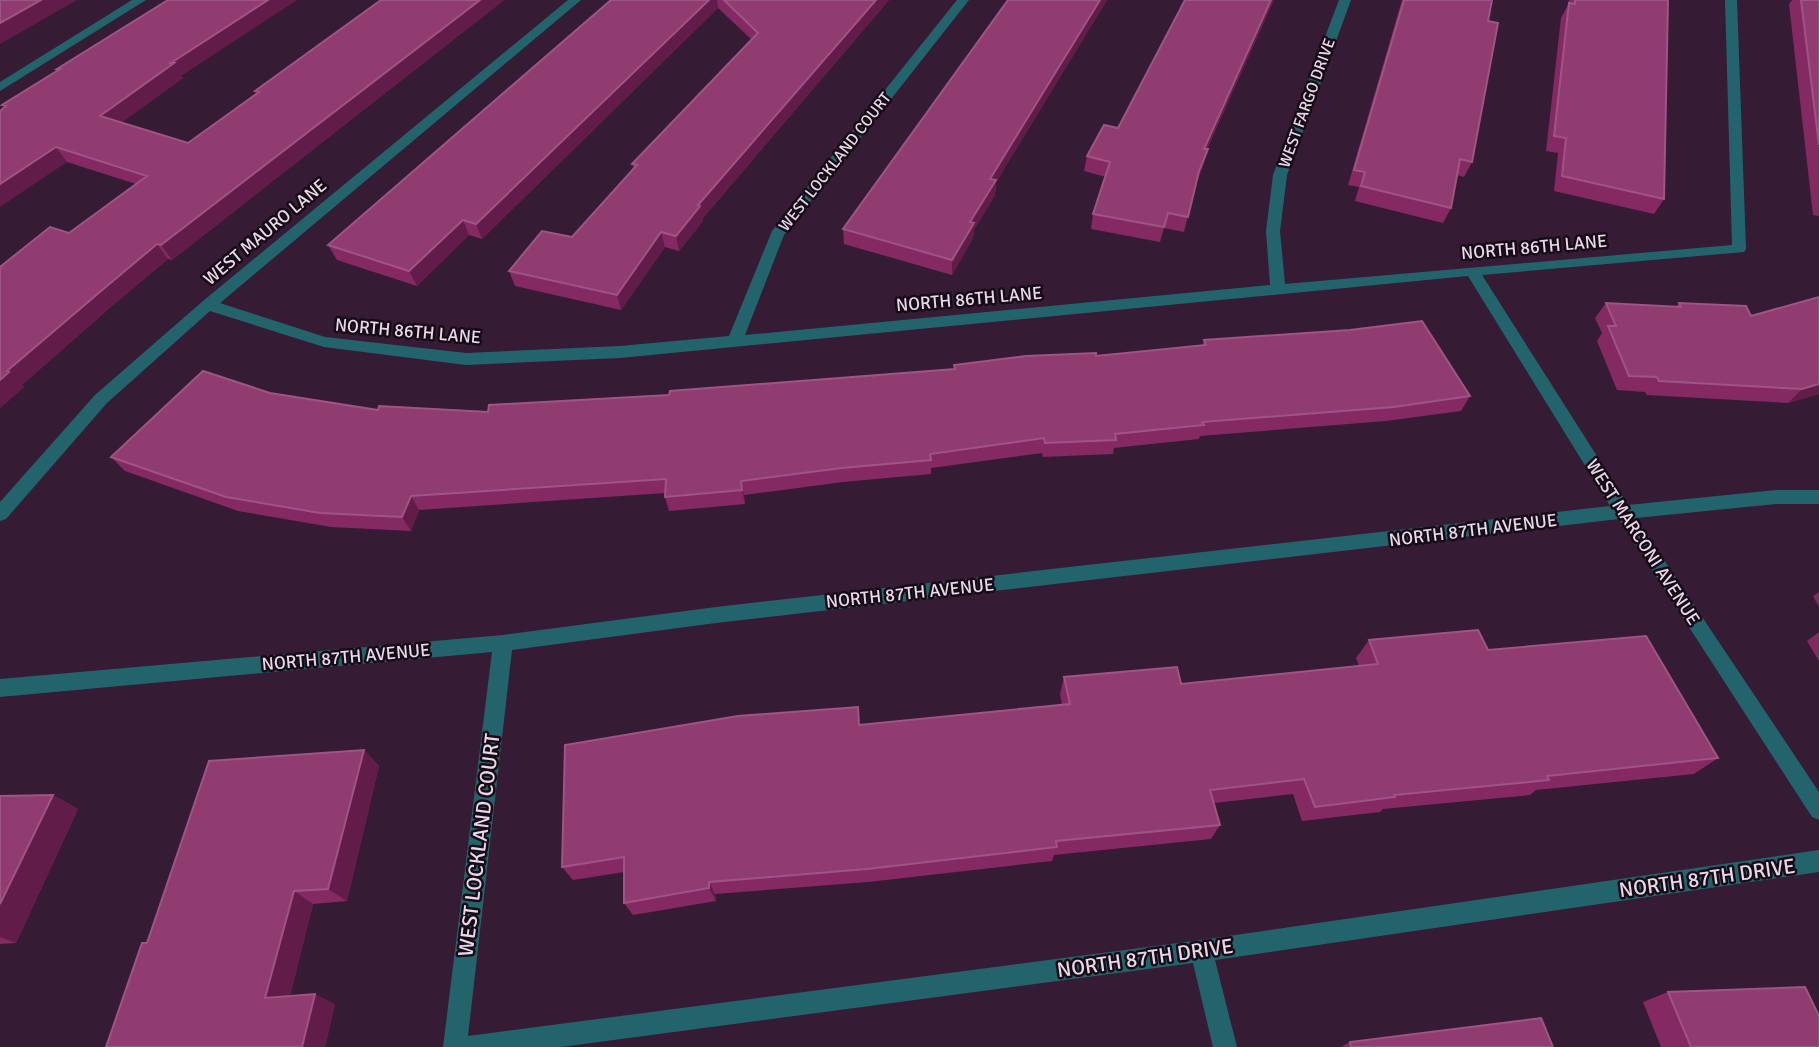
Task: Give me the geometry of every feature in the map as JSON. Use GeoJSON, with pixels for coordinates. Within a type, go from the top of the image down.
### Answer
{"type":"FeatureCollection","features":[{"type":"Feature","properties":{"kind":"street"},"geometry":{"type":"LineString","coordinates":[[0,87],[140,0]]}},
{"type":"Feature","properties":{"kind":"street","name":"WEST MAURO LANE"},"geometry":{"type":"LineString","coordinates":[[0,514],[101,399],[208,305],[575,0]]}},
{"type":"Feature","properties":{"kind":"street","name":"WEST LOCKLAND COURT"},"geometry":{"type":"LineString","coordinates":[[736,340],[777,234],[962,0]]}},
{"type":"Feature","properties":{"kind":"street","name":"WEST FARGO DRIVE"},"geometry":{"type":"LineString","coordinates":[[1278,291],[1273,232],[1280,175],[1345,0]]}},
{"type":"Feature","properties":{"kind":"street","name":"NORTH 86TH LANE"},"geometry":{"type":"LineString","coordinates":[[208,305],[324,342],[466,359],[620,352],[1472,271],[1739,249],[1731,0]]}},
{"type":"Feature","properties":{"kind":"street","name":"WEST MARCONI AVENUE"},"geometry":{"type":"LineString","coordinates":[[1472,271],[1623,512],[1819,810]]}},
{"type":"Feature","properties":{"kind":"street","name":"NORTH 87TH AVENUE"},"geometry":{"type":"LineString","coordinates":[[0,688],[503,643],[716,615],[1623,512],[1776,497],[1819,497]]}},
{"type":"Feature","properties":{"kind":"street","name":"WEST LOCKLAND COURT"},"geometry":{"type":"LineString","coordinates":[[455,1047],[503,643]]}},
{"type":"Feature","properties":{"kind":"street","name":"NORTH 87TH DRIVE"},"geometry":{"type":"LineString","coordinates":[[471,1047],[1200,951],[1819,861]]}},
{"type":"Feature","properties":{"kind":"street"},"geometry":{"type":"LineString","coordinates":[[1200,951],[1225,1047]]}},
{"type":"Feature","properties":{"kind":"building"},"geometry":{"type":"Polygon","coordinates":[[[0,0],[41,0],[0,23],[0,0]]]}},
{"type":"Feature","properties":{"kind":"building"},"geometry":{"type":"Polygon","coordinates":[[[168,0],[268,0],[171,63],[174,63],[100,116],[188,143],[381,0],[480,0],[161,245],[157,244],[7,371],[9,372],[0,380],[0,267],[50,227],[69,233],[147,176],[56,147],[0,184],[0,111],[6,106],[2,105],[168,0]]]}},
{"type":"Feature","properties":{"kind":"building"},"geometry":{"type":"Polygon","coordinates":[[[611,0],[709,0],[476,224],[463,220],[409,271],[328,245],[611,0]]]}},
{"type":"Feature","properties":{"kind":"building"},"geometry":{"type":"Polygon","coordinates":[[[724,0],[876,0],[698,205],[700,206],[676,236],[661,232],[617,295],[509,271],[542,231],[572,237],[637,165],[632,164],[758,33],[724,0]]]}},
{"type":"Feature","properties":{"kind":"building"},"geometry":{"type":"Polygon","coordinates":[[[1008,0],[1100,0],[990,179],[996,180],[970,222],[974,223],[952,260],[843,229],[1008,0]]]}},
{"type":"Feature","properties":{"kind":"building"},"geometry":{"type":"Polygon","coordinates":[[[1185,0],[1271,0],[1204,149],[1208,149],[1199,171],[1188,217],[1168,213],[1164,227],[1093,214],[1110,162],[1087,156],[1104,125],[1118,128],[1185,0]]]}},
{"type":"Feature","properties":{"kind":"building"},"geometry":{"type":"Polygon","coordinates":[[[1404,0],[1492,0],[1488,21],[1498,23],[1472,162],[1460,159],[1451,208],[1361,186],[1365,172],[1354,170],[1404,0]]]}},
{"type":"Feature","properties":{"kind":"building"},"geometry":{"type":"Polygon","coordinates":[[[1575,0],[1668,0],[1664,199],[1562,176],[1566,138],[1554,136],[1569,3],[1575,4],[1575,0]]]}},
{"type":"Feature","properties":{"kind":"building"},"geometry":{"type":"Polygon","coordinates":[[[1801,0],[1819,0],[1819,145],[1801,0]]]}},
{"type":"Feature","properties":{"kind":"building"},"geometry":{"type":"Polygon","coordinates":[[[1819,297],[1819,384],[1802,389],[1659,381],[1657,377],[1629,376],[1608,326],[1616,326],[1606,303],[1681,307],[1679,303],[1746,306],[1751,316],[1819,297]]]}},
{"type":"Feature","properties":{"kind":"building"},"geometry":{"type":"Polygon","coordinates":[[[1422,321],[1470,396],[1394,407],[1202,422],[1204,425],[1115,434],[1116,440],[1045,443],[1044,438],[930,454],[931,460],[741,481],[742,490],[665,497],[666,479],[411,496],[402,517],[320,513],[226,497],[111,457],[203,371],[270,393],[378,410],[379,406],[488,412],[489,405],[669,395],[670,391],[955,369],[954,365],[1026,356],[1096,353],[1096,356],[1206,345],[1204,340],[1350,330],[1422,321]]]}},
{"type":"Feature","properties":{"kind":"building"},"geometry":{"type":"Polygon","coordinates":[[[1478,630],[1488,650],[1646,636],[1718,758],[1547,776],[1549,780],[1394,795],[1395,797],[1315,807],[1304,779],[1210,790],[1220,825],[1056,841],[1057,847],[867,869],[709,882],[709,888],[624,903],[624,857],[562,867],[565,745],[738,716],[858,707],[859,725],[1070,704],[1064,677],[1177,667],[1181,684],[1378,664],[1369,640],[1478,630]]]}},
{"type":"Feature","properties":{"kind":"building"},"geometry":{"type":"Polygon","coordinates":[[[364,750],[328,889],[294,891],[265,998],[315,994],[302,1047],[106,1047],[142,943],[147,943],[209,761],[364,750]]]}},
{"type":"Feature","properties":{"kind":"building"},"geometry":{"type":"Polygon","coordinates":[[[53,795],[0,904],[0,796],[53,795]]]}},
{"type":"Feature","properties":{"kind":"building"},"geometry":{"type":"Polygon","coordinates":[[[1805,987],[1819,1016],[1819,1047],[1691,1047],[1668,992],[1805,987]]]}},
{"type":"Feature","properties":{"kind":"building"},"geometry":{"type":"Polygon","coordinates":[[[1541,1018],[1553,1047],[1351,1047],[1350,1042],[1541,1018]]]}}]}
